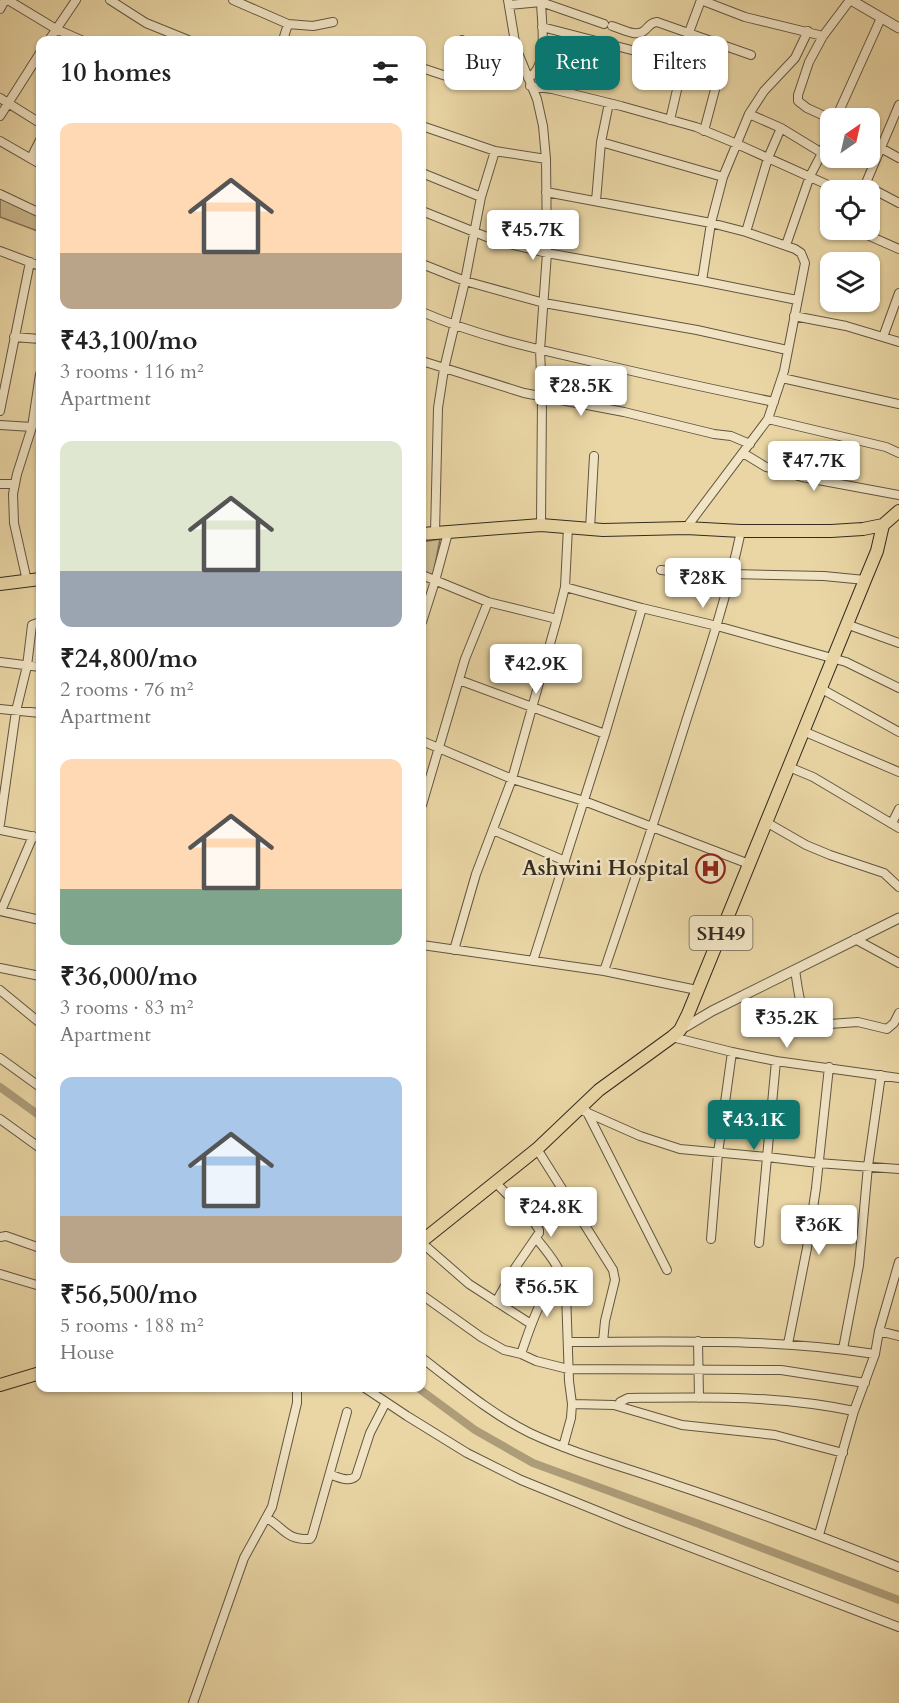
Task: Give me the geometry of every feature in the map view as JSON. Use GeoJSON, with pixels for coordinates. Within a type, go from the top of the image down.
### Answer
{"type":"FeatureCollection","features":[{"type":"Feature","properties":{"kind":"main road"},"geometry":{"type":"LineString","coordinates":[[426,534],[541,525],[591,529],[831,531],[883,525],[899,511]]}},
{"type":"Feature","properties":{"kind":"main road","name":"SH49"},"geometry":{"type":"LineString","coordinates":[[426,1239],[583,1111],[599,1090],[676,1033],[688,1014],[789,767],[877,551],[883,525]]}},
{"type":"Feature","properties":{"kind":"main road"},"geometry":{"type":"LineString","coordinates":[[0,584],[36,580]]}},
{"type":"Feature","properties":{"kind":"main road"},"geometry":{"type":"LineString","coordinates":[[0,1385],[36,1374]]}},
{"type":"Feature","properties":{"kind":"street"},"geometry":{"type":"LineString","coordinates":[[0,9],[6,0],[72,36]]}},
{"type":"Feature","properties":{"kind":"street"},"geometry":{"type":"LineString","coordinates":[[52,36],[76,0]]}},
{"type":"Feature","properties":{"kind":"street"},"geometry":{"type":"LineString","coordinates":[[110,0],[146,23],[179,36]]}},
{"type":"Feature","properties":{"kind":"street"},"geometry":{"type":"LineString","coordinates":[[233,0],[288,24],[313,26],[333,22]]}},
{"type":"Feature","properties":{"kind":"street"},"geometry":{"type":"LineString","coordinates":[[688,36],[701,0],[745,17],[823,36]]}},
{"type":"Feature","properties":{"kind":"street"},"geometry":{"type":"LineString","coordinates":[[820,114],[798,101],[801,85],[809,62],[823,36],[851,0],[899,28]]}},
{"type":"Feature","properties":{"kind":"street"},"geometry":{"type":"LineString","coordinates":[[867,10],[872,0]]}},
{"type":"Feature","properties":{"kind":"street"},"geometry":{"type":"LineString","coordinates":[[529,82],[538,69],[541,53],[541,1]]}},
{"type":"Feature","properties":{"kind":"street"},"geometry":{"type":"LineString","coordinates":[[541,525],[540,350],[547,253],[546,159],[543,126],[537,99],[516,48],[508,2],[541,1],[638,34],[650,24],[657,22],[751,55]]}},
{"type":"Feature","properties":{"kind":"street"},"geometry":{"type":"LineString","coordinates":[[840,108],[881,18]]}},
{"type":"Feature","properties":{"kind":"street"},"geometry":{"type":"LineString","coordinates":[[284,36],[288,24]]}},
{"type":"Feature","properties":{"kind":"street"},"geometry":{"type":"LineString","coordinates":[[542,27],[632,50]]}},
{"type":"Feature","properties":{"kind":"street"},"geometry":{"type":"LineString","coordinates":[[702,281],[711,223],[723,177],[749,114],[764,91],[795,58],[808,31]]}},
{"type":"Feature","properties":{"kind":"street"},"geometry":{"type":"LineString","coordinates":[[0,116],[36,59]]}},
{"type":"Feature","properties":{"kind":"street"},"geometry":{"type":"LineString","coordinates":[[426,69],[444,75]]}},
{"type":"Feature","properties":{"kind":"street"},"geometry":{"type":"LineString","coordinates":[[529,82],[704,131],[820,181]]}},
{"type":"Feature","properties":{"kind":"street"},"geometry":{"type":"LineString","coordinates":[[670,120],[677,90]]}},
{"type":"Feature","properties":{"kind":"street"},"geometry":{"type":"LineString","coordinates":[[704,131],[715,90]]}},
{"type":"Feature","properties":{"kind":"street"},"geometry":{"type":"LineString","coordinates":[[0,98],[36,120]]}},
{"type":"Feature","properties":{"kind":"street"},"geometry":{"type":"LineString","coordinates":[[596,201],[601,142],[609,103]]}},
{"type":"Feature","properties":{"kind":"street"},"geometry":{"type":"LineString","coordinates":[[899,105],[880,148],[899,158]]}},
{"type":"Feature","properties":{"kind":"street"},"geometry":{"type":"LineString","coordinates":[[749,114],[781,128],[820,152]]}},
{"type":"Feature","properties":{"kind":"street"},"geometry":{"type":"LineString","coordinates":[[426,127],[495,151],[546,159]]}},
{"type":"Feature","properties":{"kind":"street"},"geometry":{"type":"LineString","coordinates":[[746,232],[768,158],[781,128]]}},
{"type":"Feature","properties":{"kind":"street"},"geometry":{"type":"LineString","coordinates":[[0,141],[36,161]]}},
{"type":"Feature","properties":{"kind":"street"},"geometry":{"type":"LineString","coordinates":[[601,142],[723,177]]}},
{"type":"Feature","properties":{"kind":"street"},"geometry":{"type":"LineString","coordinates":[[31,158],[36,148]]}},
{"type":"Feature","properties":{"kind":"street"},"geometry":{"type":"LineString","coordinates":[[426,609],[435,581],[442,533],[438,408],[444,369],[465,281],[481,197],[495,151]]}},
{"type":"Feature","properties":{"kind":"street"},"geometry":{"type":"LineString","coordinates":[[786,245],[810,176],[820,157]]}},
{"type":"Feature","properties":{"kind":"street"},"geometry":{"type":"LineString","coordinates":[[426,174],[481,197]]}},
{"type":"Feature","properties":{"kind":"street"},"geometry":{"type":"LineString","coordinates":[[546,192],[711,223],[786,245],[801,253],[805,263],[788,350],[782,378],[768,419],[686,528]]}},
{"type":"Feature","properties":{"kind":"street"},"geometry":{"type":"LineString","coordinates":[[0,194],[36,211]]}},
{"type":"Feature","properties":{"kind":"street"},"geometry":{"type":"LineString","coordinates":[[880,195],[899,203]]}},
{"type":"Feature","properties":{"kind":"street"},"geometry":{"type":"LineString","coordinates":[[426,213],[497,241],[547,253],[797,300]]}},
{"type":"Feature","properties":{"kind":"street"},"geometry":{"type":"LineString","coordinates":[[879,240],[899,249]]}},
{"type":"Feature","properties":{"kind":"street"},"geometry":{"type":"LineString","coordinates":[[0,251],[36,264]]}},
{"type":"Feature","properties":{"kind":"street"},"geometry":{"type":"LineString","coordinates":[[0,411],[30,262]]}},
{"type":"Feature","properties":{"kind":"street"},"geometry":{"type":"LineString","coordinates":[[426,266],[465,281],[544,303],[697,330],[788,350]]}},
{"type":"Feature","properties":{"kind":"street"},"geometry":{"type":"LineString","coordinates":[[883,337],[899,293]]}},
{"type":"Feature","properties":{"kind":"street"},"geometry":{"type":"LineString","coordinates":[[426,314],[454,326],[540,350],[774,402]]}},
{"type":"Feature","properties":{"kind":"street"},"geometry":{"type":"LineString","coordinates":[[794,316],[846,326],[899,342]]}},
{"type":"Feature","properties":{"kind":"street"},"geometry":{"type":"LineString","coordinates":[[14,337],[36,339]]}},
{"type":"Feature","properties":{"kind":"street"},"geometry":{"type":"LineString","coordinates":[[426,363],[542,398],[624,412],[731,436],[750,444]]}},
{"type":"Feature","properties":{"kind":"street"},"geometry":{"type":"LineString","coordinates":[[782,378],[899,404]]}},
{"type":"Feature","properties":{"kind":"street"},"geometry":{"type":"LineString","coordinates":[[27,581],[14,523],[14,484],[32,428],[36,401]]}},
{"type":"Feature","properties":{"kind":"street"},"geometry":{"type":"LineString","coordinates":[[768,419],[886,447],[899,453]]}},
{"type":"Feature","properties":{"kind":"street"},"geometry":{"type":"LineString","coordinates":[[0,424],[32,428]]}},
{"type":"Feature","properties":{"kind":"street"},"geometry":{"type":"LineString","coordinates":[[743,453],[766,467],[802,477],[899,495]]}},
{"type":"Feature","properties":{"kind":"street"},"geometry":{"type":"LineString","coordinates":[[591,529],[594,456]]}},
{"type":"Feature","properties":{"kind":"street"},"geometry":{"type":"LineString","coordinates":[[0,484],[14,484]]}},
{"type":"Feature","properties":{"kind":"street"},"geometry":{"type":"LineString","coordinates":[[454,950],[476,874],[512,779],[557,619],[565,586],[568,527]]}},
{"type":"Feature","properties":{"kind":"street"},"geometry":{"type":"LineString","coordinates":[[604,971],[717,626],[732,576],[741,531]]}},
{"type":"Feature","properties":{"kind":"street"},"geometry":{"type":"LineString","coordinates":[[661,570],[732,576],[824,576],[865,580]]}},
{"type":"Feature","properties":{"kind":"street"},"geometry":{"type":"LineString","coordinates":[[426,577],[488,602],[557,619]]}},
{"type":"Feature","properties":{"kind":"street"},"geometry":{"type":"LineString","coordinates":[[565,586],[833,658],[899,688]]}},
{"type":"Feature","properties":{"kind":"street"},"geometry":{"type":"LineString","coordinates":[[426,791],[465,659],[488,602]]}},
{"type":"Feature","properties":{"kind":"street"},"geometry":{"type":"LineString","coordinates":[[532,961],[605,734],[642,608]]}},
{"type":"Feature","properties":{"kind":"street"},"geometry":{"type":"LineString","coordinates":[[0,824],[4,760],[27,666],[32,625],[36,624]]}},
{"type":"Feature","properties":{"kind":"street"},"geometry":{"type":"LineString","coordinates":[[846,624],[899,643]]}},
{"type":"Feature","properties":{"kind":"street"},"geometry":{"type":"LineString","coordinates":[[0,662],[36,667]]}},
{"type":"Feature","properties":{"kind":"street"},"geometry":{"type":"LineString","coordinates":[[459,680],[605,734]]}},
{"type":"Feature","properties":{"kind":"street"},"geometry":{"type":"LineString","coordinates":[[820,688],[899,732]]}},
{"type":"Feature","properties":{"kind":"street"},"geometry":{"type":"LineString","coordinates":[[0,709],[36,713]]}},
{"type":"Feature","properties":{"kind":"street"},"geometry":{"type":"LineString","coordinates":[[803,731],[899,772]]}},
{"type":"Feature","properties":{"kind":"street"},"geometry":{"type":"LineString","coordinates":[[426,742],[512,779],[584,801],[749,864]]}},
{"type":"Feature","properties":{"kind":"street"},"geometry":{"type":"LineString","coordinates":[[789,767],[813,777],[896,825],[899,809]]}},
{"type":"Feature","properties":{"kind":"street"},"geometry":{"type":"LineString","coordinates":[[766,822],[806,845],[884,873],[899,887]]}},
{"type":"Feature","properties":{"kind":"street"},"geometry":{"type":"LineString","coordinates":[[0,830],[36,837]]}},
{"type":"Feature","properties":{"kind":"street"},"geometry":{"type":"LineString","coordinates":[[493,830],[565,861]]}},
{"type":"Feature","properties":{"kind":"street"},"geometry":{"type":"LineString","coordinates":[[36,839],[1,911],[36,919]]}},
{"type":"Feature","properties":{"kind":"street"},"geometry":{"type":"LineString","coordinates":[[676,1033],[712,1011],[855,939],[897,922]]}},
{"type":"Feature","properties":{"kind":"street"},"geometry":{"type":"LineString","coordinates":[[855,939],[899,963]]}},
{"type":"Feature","properties":{"kind":"street"},"geometry":{"type":"LineString","coordinates":[[426,946],[604,971],[698,990]]}},
{"type":"Feature","properties":{"kind":"street"},"geometry":{"type":"LineString","coordinates":[[0,968],[36,975]]}},
{"type":"Feature","properties":{"kind":"street"},"geometry":{"type":"LineString","coordinates":[[795,970],[804,1012],[809,1021],[815,1024],[858,1022],[887,1029],[894,1023],[899,1013]]}},
{"type":"Feature","properties":{"kind":"street"},"geometry":{"type":"LineString","coordinates":[[0,990],[36,1020]]}},
{"type":"Feature","properties":{"kind":"street"},"geometry":{"type":"LineString","coordinates":[[676,1033],[732,1052],[776,1061],[899,1078]]}},
{"type":"Feature","properties":{"kind":"street"},"geometry":{"type":"LineString","coordinates":[[711,1239],[718,1153],[732,1052]]}},
{"type":"Feature","properties":{"kind":"street"},"geometry":{"type":"LineString","coordinates":[[0,1058],[36,1084]]}},
{"type":"Feature","properties":{"kind":"street"},"geometry":{"type":"LineString","coordinates":[[759,1243],[776,1061]]}},
{"type":"Feature","properties":{"kind":"street"},"geometry":{"type":"LineString","coordinates":[[788,1344],[807,1248],[829,1067]]}},
{"type":"Feature","properties":{"kind":"street"},"geometry":{"type":"LineString","coordinates":[[843,1349],[859,1265],[868,1166],[881,1075]]}},
{"type":"Feature","properties":{"kind":"street"},"geometry":{"type":"LineString","coordinates":[[583,1111],[680,1149],[899,1169]]}},
{"type":"Feature","properties":{"kind":"street"},"geometry":{"type":"LineString","coordinates":[[583,1111],[667,1270]]}},
{"type":"Feature","properties":{"kind":"street"},"geometry":{"type":"LineString","coordinates":[[0,1119],[36,1145]]}},
{"type":"Feature","properties":{"kind":"street"},"geometry":{"type":"LineString","coordinates":[[537,1149],[613,1270],[615,1280],[605,1321],[603,1342]]}},
{"type":"Feature","properties":{"kind":"street"},"geometry":{"type":"LineString","coordinates":[[495,1182],[538,1226],[539,1233],[515,1268],[496,1302]]}},
{"type":"Feature","properties":{"kind":"street"},"geometry":{"type":"LineString","coordinates":[[0,1237],[6,1236],[36,1247]]}},
{"type":"Feature","properties":{"kind":"street"},"geometry":{"type":"LineString","coordinates":[[536,1238],[553,1259],[565,1282],[568,1369],[572,1404],[571,1418],[563,1447]]}},
{"type":"Feature","properties":{"kind":"street"},"geometry":{"type":"LineString","coordinates":[[426,1246],[469,1284],[531,1324]]}},
{"type":"Feature","properties":{"kind":"street"},"geometry":{"type":"LineString","coordinates":[[819,1535],[854,1412],[875,1354],[879,1331],[899,1262]]}},
{"type":"Feature","properties":{"kind":"street"},"geometry":{"type":"LineString","coordinates":[[521,1354],[531,1324],[547,1289],[561,1273]]}},
{"type":"Feature","properties":{"kind":"street"},"geometry":{"type":"LineString","coordinates":[[0,1274],[36,1285]]}},
{"type":"Feature","properties":{"kind":"street"},"geometry":{"type":"LineString","coordinates":[[426,1298],[481,1337],[504,1350],[568,1369],[781,1370],[865,1383]]}},
{"type":"Feature","properties":{"kind":"street"},"geometry":{"type":"LineString","coordinates":[[879,1331],[899,1336]]}},
{"type":"Feature","properties":{"kind":"street"},"geometry":{"type":"LineString","coordinates":[[698,1341],[699,1398]]}},
{"type":"Feature","properties":{"kind":"street"},"geometry":{"type":"LineString","coordinates":[[568,1342],[698,1341],[788,1344],[875,1354]]}},
{"type":"Feature","properties":{"kind":"street"},"geometry":{"type":"LineString","coordinates":[[426,1361],[496,1412],[528,1432],[563,1447],[819,1535],[899,1567]]}},
{"type":"Feature","properties":{"kind":"street"},"geometry":{"type":"LineString","coordinates":[[193,1703],[244,1558],[272,1507],[296,1409],[297,1392]]}},
{"type":"Feature","properties":{"kind":"street"},"geometry":{"type":"LineString","coordinates":[[371,1392],[467,1453],[542,1490],[899,1627]]}},
{"type":"Feature","properties":{"kind":"street"},"geometry":{"type":"LineString","coordinates":[[619,1406],[623,1400],[628,1398],[750,1398],[802,1402],[854,1412]]}},
{"type":"Feature","properties":{"kind":"street"},"geometry":{"type":"LineString","coordinates":[[331,1475],[348,1480],[356,1476],[369,1433],[386,1402]]}},
{"type":"Feature","properties":{"kind":"street"},"geometry":{"type":"LineString","coordinates":[[572,1404],[619,1406],[682,1425],[775,1435],[843,1453]]}},
{"type":"Feature","properties":{"kind":"street"},"geometry":{"type":"LineString","coordinates":[[267,1518],[277,1524],[287,1535],[310,1539],[331,1475],[347,1412]]}},
{"type":"Feature","properties":{"kind":"shaded area"},"geometry":{"type":"Polygon","coordinates":[[[0,194],[36,213],[36,230],[0,217],[0,194]]]}},
{"type":"Feature","properties":{"kind":"shaded area"},"geometry":{"type":"Polygon","coordinates":[[[440,539],[433,576],[426,573],[426,541],[440,539]]]}},
{"type":"Feature","properties":{"kind":"waterway"},"geometry":{"type":"LineString","coordinates":[[0,1087],[36,1113]]}},
{"type":"Feature","properties":{"kind":"waterway"},"geometry":{"type":"LineString","coordinates":[[423,1392],[475,1430],[533,1463],[899,1600]]}},
{"type":"Feature","properties":{"kind":"place","name":"Ashwini Hospital"},"geometry":{"type":"Point","coordinates":[710,868]}}]}
